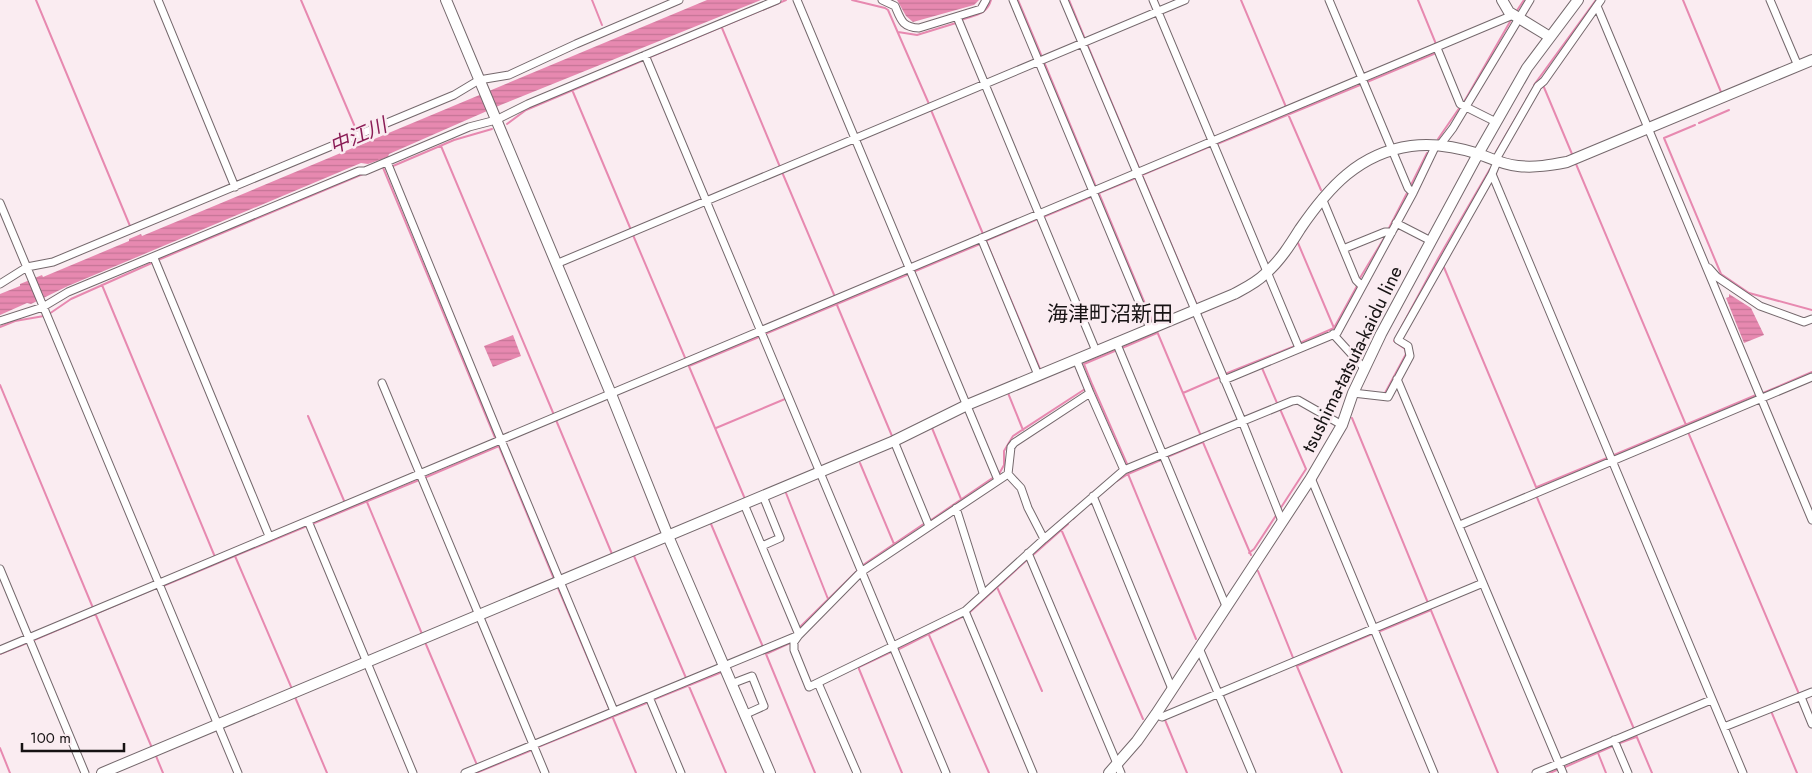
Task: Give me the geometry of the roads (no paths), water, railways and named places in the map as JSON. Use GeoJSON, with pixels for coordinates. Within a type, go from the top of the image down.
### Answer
{"type":"FeatureCollection","features":[{"type":"Feature","properties":{"kind":"street"},"geometry":{"type":"LineString","coordinates":[[158,0],[235,187]]}},
{"type":"Feature","properties":{"kind":"street"},"geometry":{"type":"LineString","coordinates":[[446,0],[611,394],[668,536],[770,773]]}},
{"type":"Feature","properties":{"kind":"street"},"geometry":{"type":"LineString","coordinates":[[0,284],[27,267],[53,262],[481,83],[509,75],[679,0]]}},
{"type":"Feature","properties":{"kind":"street"},"geometry":{"type":"LineString","coordinates":[[0,321],[777,0]]}},
{"type":"Feature","properties":{"kind":"street"},"geometry":{"type":"LineString","coordinates":[[797,0],[998,480]]}},
{"type":"Feature","properties":{"kind":"street"},"geometry":{"type":"LineString","coordinates":[[882,0],[895,6],[902,21],[910,27],[919,28],[981,9],[986,0]]}},
{"type":"Feature","properties":{"kind":"street"},"geometry":{"type":"LineString","coordinates":[[1013,0],[1041,60],[1153,327]]}},
{"type":"Feature","properties":{"kind":"street"},"geometry":{"type":"LineString","coordinates":[[1064,0],[1242,421],[1282,521]]}},
{"type":"Feature","properties":{"kind":"street"},"geometry":{"type":"LineString","coordinates":[[1152,0],[1299,348]]}},
{"type":"Feature","properties":{"kind":"street"},"geometry":{"type":"LineString","coordinates":[[556,264],[1185,0]]}},
{"type":"Feature","properties":{"kind":"street"},"geometry":{"type":"LineString","coordinates":[[1329,0],[1408,188],[1413,192]]}},
{"type":"Feature","properties":{"kind":"street"},"geometry":{"type":"LineString","coordinates":[[1502,0],[1506,8],[1515,16],[1550,37]]}},
{"type":"Feature","properties":{"kind":"street"},"geometry":{"type":"LineString","coordinates":[[1224,380],[1337,333],[1438,145],[1453,128],[1466,107],[1515,16],[1530,0]]}},
{"type":"Feature","properties":{"kind":"street","name":"tsushima-tatsuta-kaidu line"},"geometry":{"type":"LineString","coordinates":[[1109,773],[1119,768],[1156,714],[1311,478],[1342,425],[1353,393],[1381,334],[1478,154],[1527,68],[1578,0]]}},
{"type":"Feature","properties":{"kind":"street"},"geometry":{"type":"LineString","coordinates":[[1770,0],[1798,66]]}},
{"type":"Feature","properties":{"kind":"street"},"geometry":{"type":"LineString","coordinates":[[1599,3],[1649,129],[1812,520]]}},
{"type":"Feature","properties":{"kind":"street"},"geometry":{"type":"LineString","coordinates":[[1353,393],[1388,396],[1410,356],[1408,346],[1398,340],[1492,174],[1496,161],[1538,86],[1599,3]]}},
{"type":"Feature","properties":{"kind":"street"},"geometry":{"type":"LineString","coordinates":[[957,16],[1096,351]]}},
{"type":"Feature","properties":{"kind":"street"},"geometry":{"type":"LineString","coordinates":[[0,650],[1515,16]]}},
{"type":"Feature","properties":{"kind":"street"},"geometry":{"type":"LineString","coordinates":[[1436,48],[1460,104],[1496,122]]}},
{"type":"Feature","properties":{"kind":"street"},"geometry":{"type":"LineString","coordinates":[[645,55],[946,773]]}},
{"type":"Feature","properties":{"kind":"street"},"geometry":{"type":"LineString","coordinates":[[102,773],[819,473],[894,441],[966,405],[1234,294],[1267,273],[1283,254],[1322,198],[1350,171],[1371,157],[1411,146],[1438,145],[1518,166],[1544,166],[1567,162],[1812,60]]}},
{"type":"Feature","properties":{"kind":"street"},"geometry":{"type":"LineString","coordinates":[[386,162],[614,711]]}},
{"type":"Feature","properties":{"kind":"street"},"geometry":{"type":"LineString","coordinates":[[1492,174],[1743,773]]}},
{"type":"Feature","properties":{"kind":"street"},"geometry":{"type":"LineString","coordinates":[[1322,198],[1356,280],[1362,286]]}},
{"type":"Feature","properties":{"kind":"street"},"geometry":{"type":"LineString","coordinates":[[0,203],[238,773]]}},
{"type":"Feature","properties":{"kind":"street"},"geometry":{"type":"LineString","coordinates":[[1396,223],[1431,241]]}},
{"type":"Feature","properties":{"kind":"street"},"geometry":{"type":"LineString","coordinates":[[1343,249],[1385,232],[1392,232]]}},
{"type":"Feature","properties":{"kind":"street"},"geometry":{"type":"LineString","coordinates":[[982,238],[1038,375]]}},
{"type":"Feature","properties":{"kind":"street"},"geometry":{"type":"LineString","coordinates":[[154,258],[270,536]]}},
{"type":"Feature","properties":{"kind":"street"},"geometry":{"type":"LineString","coordinates":[[1705,264],[1717,277],[1760,306],[1804,322],[1812,319]]}},
{"type":"Feature","properties":{"kind":"street"},"geometry":{"type":"LineString","coordinates":[[1333,334],[1364,368]]}},
{"type":"Feature","properties":{"kind":"street"},"geometry":{"type":"LineString","coordinates":[[1116,342],[1226,606]]}},
{"type":"Feature","properties":{"kind":"street"},"geometry":{"type":"LineString","coordinates":[[1076,359],[1124,470]]}},
{"type":"Feature","properties":{"kind":"street"},"geometry":{"type":"LineString","coordinates":[[1460,525],[1812,378]]}},
{"type":"Feature","properties":{"kind":"street"},"geometry":{"type":"LineString","coordinates":[[1397,379],[1564,773]]}},
{"type":"Feature","properties":{"kind":"street"},"geometry":{"type":"LineString","coordinates":[[382,383],[545,773]]}},
{"type":"Feature","properties":{"kind":"street"},"geometry":{"type":"LineString","coordinates":[[1044,539],[1028,508],[1021,488],[1008,474],[1011,447],[1014,443],[1090,393]]}},
{"type":"Feature","properties":{"kind":"street"},"geometry":{"type":"LineString","coordinates":[[1008,474],[861,572],[799,635],[794,642],[794,650],[809,687],[965,610],[1124,470],[1292,401],[1298,400],[1342,425]]}},
{"type":"Feature","properties":{"kind":"street"},"geometry":{"type":"LineString","coordinates":[[894,441],[929,526]]}},
{"type":"Feature","properties":{"kind":"street"},"geometry":{"type":"LineString","coordinates":[[1311,478],[1434,773]]}},
{"type":"Feature","properties":{"kind":"street"},"geometry":{"type":"LineString","coordinates":[[762,546],[780,538],[763,496]]}},
{"type":"Feature","properties":{"kind":"street"},"geometry":{"type":"LineString","coordinates":[[1093,496],[1172,689]]}},
{"type":"Feature","properties":{"kind":"street"},"geometry":{"type":"LineString","coordinates":[[744,504],[799,635]]}},
{"type":"Feature","properties":{"kind":"street"},"geometry":{"type":"LineString","coordinates":[[956,508],[983,593]]}},
{"type":"Feature","properties":{"kind":"street"},"geometry":{"type":"LineString","coordinates":[[308,522],[413,773]]}},
{"type":"Feature","properties":{"kind":"street"},"geometry":{"type":"LineString","coordinates":[[1028,553],[1119,768]]}},
{"type":"Feature","properties":{"kind":"street"},"geometry":{"type":"LineString","coordinates":[[0,569],[85,773]]}},
{"type":"Feature","properties":{"kind":"street"},"geometry":{"type":"LineString","coordinates":[[1156,714],[1162,717],[1483,583]]}},
{"type":"Feature","properties":{"kind":"street"},"geometry":{"type":"LineString","coordinates":[[965,610],[1033,773]]}},
{"type":"Feature","properties":{"kind":"street"},"geometry":{"type":"LineString","coordinates":[[465,773],[799,635]]}},
{"type":"Feature","properties":{"kind":"street"},"geometry":{"type":"LineString","coordinates":[[1199,648],[1252,773]]}},
{"type":"Feature","properties":{"kind":"street"},"geometry":{"type":"LineString","coordinates":[[731,684],[752,676],[764,706],[744,715]]}},
{"type":"Feature","properties":{"kind":"street"},"geometry":{"type":"LineString","coordinates":[[818,682],[857,773]]}},
{"type":"Feature","properties":{"kind":"street"},"geometry":{"type":"LineString","coordinates":[[1724,727],[1812,692]]}},
{"type":"Feature","properties":{"kind":"street"},"geometry":{"type":"LineString","coordinates":[[649,697],[681,773]]}},
{"type":"Feature","properties":{"kind":"street"},"geometry":{"type":"LineString","coordinates":[[1801,697],[1812,724]]}},
{"type":"Feature","properties":{"kind":"street"},"geometry":{"type":"LineString","coordinates":[[1536,773],[1711,700]]}},
{"type":"Feature","properties":{"kind":"street"},"geometry":{"type":"LineString","coordinates":[[1614,740],[1628,773]]}},
{"type":"Feature","properties":{"kind":"waterway"},"geometry":{"type":"LineString","coordinates":[[36,0],[130,226]]}},
{"type":"Feature","properties":{"kind":"waterway","name":"中江川"},"geometry":{"type":"LineString","coordinates":[[301,0],[358,134]]}},
{"type":"Feature","properties":{"kind":"waterway"},"geometry":{"type":"LineString","coordinates":[[592,0],[602,25]]}},
{"type":"Feature","properties":{"kind":"waterway"},"geometry":{"type":"LineString","coordinates":[[650,57],[786,0]]}},
{"type":"Feature","properties":{"kind":"waterway"},"geometry":{"type":"LineString","coordinates":[[852,0],[888,10],[929,104]]}},
{"type":"Feature","properties":{"kind":"waterway"},"geometry":{"type":"LineString","coordinates":[[961,20],[983,12],[991,0]]}},
{"type":"Feature","properties":{"kind":"waterway"},"geometry":{"type":"LineString","coordinates":[[1018,0],[1042,57]]}},
{"type":"Feature","properties":{"kind":"waterway"},"geometry":{"type":"LineString","coordinates":[[1069,0],[1085,39]]}},
{"type":"Feature","properties":{"kind":"waterway"},"geometry":{"type":"LineString","coordinates":[[1241,0],[1286,107]]}},
{"type":"Feature","properties":{"kind":"waterway"},"geometry":{"type":"LineString","coordinates":[[1418,0],[1436,44]]}},
{"type":"Feature","properties":{"kind":"waterway"},"geometry":{"type":"LineString","coordinates":[[1516,12],[1524,0]]}},
{"type":"Feature","properties":{"kind":"waterway"},"geometry":{"type":"LineString","coordinates":[[1534,85],[1596,0]]}},
{"type":"Feature","properties":{"kind":"waterway"},"geometry":{"type":"LineString","coordinates":[[1683,0],[1721,92]]}},
{"type":"Feature","properties":{"kind":"waterway"},"geometry":{"type":"LineString","coordinates":[[1462,102],[1464,102],[1511,20]]}},
{"type":"Feature","properties":{"kind":"waterway"},"geometry":{"type":"LineString","coordinates":[[898,32],[917,35],[956,23]]}},
{"type":"Feature","properties":{"kind":"waterway"},"geometry":{"type":"LineString","coordinates":[[722,28],[780,167]]}},
{"type":"Feature","properties":{"kind":"waterway"},"geometry":{"type":"LineString","coordinates":[[1087,44],[1139,168]]}},
{"type":"Feature","properties":{"kind":"waterway"},"geometry":{"type":"LineString","coordinates":[[1367,82],[1436,53]]}},
{"type":"Feature","properties":{"kind":"waterway"},"geometry":{"type":"LineString","coordinates":[[507,124],[526,110],[644,60]]}},
{"type":"Feature","properties":{"kind":"waterway"},"geometry":{"type":"LineString","coordinates":[[1044,62],[1096,187]]}},
{"type":"Feature","properties":{"kind":"waterway"},"geometry":{"type":"LineString","coordinates":[[1217,144],[1360,85]]}},
{"type":"Feature","properties":{"kind":"waterway"},"geometry":{"type":"LineString","coordinates":[[1543,85],[1572,154]]}},
{"type":"Feature","properties":{"kind":"waterway"},"geometry":{"type":"LineString","coordinates":[[573,92],[631,230]]}},
{"type":"Feature","properties":{"kind":"waterway"},"geometry":{"type":"LineString","coordinates":[[1496,152],[1531,92]]}},
{"type":"Feature","properties":{"kind":"waterway"},"geometry":{"type":"LineString","coordinates":[[1438,139],[1460,107]]}},
{"type":"Feature","properties":{"kind":"waterway"},"geometry":{"type":"LineString","coordinates":[[931,110],[983,234]]}},
{"type":"Feature","properties":{"kind":"waterway"},"geometry":{"type":"LineString","coordinates":[[1699,123],[1729,110]]}},
{"type":"Feature","properties":{"kind":"waterway"},"geometry":{"type":"LineString","coordinates":[[1288,114],[1321,190]]}},
{"type":"Feature","properties":{"kind":"waterway"},"geometry":{"type":"LineString","coordinates":[[1695,125],[1664,138],[1721,274],[1749,293],[1812,310]]}},
{"type":"Feature","properties":{"kind":"waterway"},"geometry":{"type":"LineString","coordinates":[[393,166],[454,140],[492,129]]}},
{"type":"Feature","properties":{"kind":"waterway"},"geometry":{"type":"LineString","coordinates":[[441,146],[554,415]]}},
{"type":"Feature","properties":{"kind":"waterway"},"geometry":{"type":"LineString","coordinates":[[1196,303],[1142,175],[1211,146]]}},
{"type":"Feature","properties":{"kind":"waterway"},"geometry":{"type":"LineString","coordinates":[[1411,185],[1427,153]]}},
{"type":"Feature","properties":{"kind":"waterway"},"geometry":{"type":"LineString","coordinates":[[379,158],[496,440]]}},
{"type":"Feature","properties":{"kind":"waterway"},"geometry":{"type":"LineString","coordinates":[[1576,164],[1686,425]]}},
{"type":"Feature","properties":{"kind":"waterway"},"geometry":{"type":"LineString","coordinates":[[1385,393],[1406,354],[1405,349],[1394,341],[1439,257],[1490,169]]}},
{"type":"Feature","properties":{"kind":"waterway"},"geometry":{"type":"LineString","coordinates":[[782,172],[835,297]]}},
{"type":"Feature","properties":{"kind":"waterway"},"geometry":{"type":"LineString","coordinates":[[158,260],[363,174]]}},
{"type":"Feature","properties":{"kind":"waterway"},"geometry":{"type":"LineString","coordinates":[[1099,193],[1136,178]]}},
{"type":"Feature","properties":{"kind":"waterway"},"geometry":{"type":"LineString","coordinates":[[1098,191],[1153,323]]}},
{"type":"Feature","properties":{"kind":"waterway"},"geometry":{"type":"LineString","coordinates":[[1388,230],[1407,193]]}},
{"type":"Feature","properties":{"kind":"waterway"},"geometry":{"type":"LineString","coordinates":[[1043,217],[1091,197]]}},
{"type":"Feature","properties":{"kind":"waterway"},"geometry":{"type":"LineString","coordinates":[[985,241],[1038,219]]}},
{"type":"Feature","properties":{"kind":"waterway"},"geometry":{"type":"LineString","coordinates":[[633,235],[686,360]]}},
{"type":"Feature","properties":{"kind":"waterway"},"geometry":{"type":"LineString","coordinates":[[1360,278],[1386,235]]}},
{"type":"Feature","properties":{"kind":"waterway"},"geometry":{"type":"LineString","coordinates":[[986,241],[1040,369]]}},
{"type":"Feature","properties":{"kind":"waterway"},"geometry":{"type":"LineString","coordinates":[[1298,243],[1334,328]]}},
{"type":"Feature","properties":{"kind":"waterway"},"geometry":{"type":"LineString","coordinates":[[913,272],[980,244]]}},
{"type":"Feature","properties":{"kind":"waterway"},"geometry":{"type":"LineString","coordinates":[[49,314],[71,299],[154,262]]}},
{"type":"Feature","properties":{"kind":"waterway"},"geometry":{"type":"LineString","coordinates":[[1443,265],[1536,487]]}},
{"type":"Feature","properties":{"kind":"waterway"},"geometry":{"type":"LineString","coordinates":[[765,334],[909,274]]}},
{"type":"Feature","properties":{"kind":"waterway"},"geometry":{"type":"LineString","coordinates":[[102,285],[215,557]]}},
{"type":"Feature","properties":{"kind":"waterway"},"geometry":{"type":"LineString","coordinates":[[1300,343],[1334,328],[1357,286]]}},
{"type":"Feature","properties":{"kind":"waterway"},"geometry":{"type":"LineString","coordinates":[[837,305],[892,436]]}},
{"type":"Feature","properties":{"kind":"waterway"},"geometry":{"type":"LineString","coordinates":[[0,327],[15,321],[44,316]]}},
{"type":"Feature","properties":{"kind":"waterway"},"geometry":{"type":"LineString","coordinates":[[1156,329],[1201,436]]}},
{"type":"Feature","properties":{"kind":"waterway"},"geometry":{"type":"LineString","coordinates":[[1122,348],[1157,333]]}},
{"type":"Feature","properties":{"kind":"waterway"},"geometry":{"type":"LineString","coordinates":[[689,366],[759,337]]}},
{"type":"Feature","properties":{"kind":"waterway"},"geometry":{"type":"LineString","coordinates":[[1225,374],[1295,346]]}},
{"type":"Feature","properties":{"kind":"waterway"},"geometry":{"type":"LineString","coordinates":[[1092,384],[1084,364],[1117,350]]}},
{"type":"Feature","properties":{"kind":"waterway"},"geometry":{"type":"LineString","coordinates":[[688,364],[745,499]]}},
{"type":"Feature","properties":{"kind":"waterway"},"geometry":{"type":"LineString","coordinates":[[1262,368],[1277,403]]}},
{"type":"Feature","properties":{"kind":"waterway"},"geometry":{"type":"LineString","coordinates":[[1763,393],[1812,372]]}},
{"type":"Feature","properties":{"kind":"waterway"},"geometry":{"type":"LineString","coordinates":[[1183,393],[1220,377]]}},
{"type":"Feature","properties":{"kind":"waterway"},"geometry":{"type":"LineString","coordinates":[[1092,384],[1127,464]]}},
{"type":"Feature","properties":{"kind":"waterway"},"geometry":{"type":"LineString","coordinates":[[0,385],[93,608]]}},
{"type":"Feature","properties":{"kind":"waterway"},"geometry":{"type":"LineString","coordinates":[[999,474],[1004,465],[1004,451],[1013,436],[1085,389]]}},
{"type":"Feature","properties":{"kind":"waterway"},"geometry":{"type":"LineString","coordinates":[[1008,393],[1023,430]]}},
{"type":"Feature","properties":{"kind":"waterway"},"geometry":{"type":"LineString","coordinates":[[1614,455],[1756,395]]}},
{"type":"Feature","properties":{"kind":"waterway"},"geometry":{"type":"LineString","coordinates":[[716,428],[785,399]]}},
{"type":"Feature","properties":{"kind":"waterway"},"geometry":{"type":"LineString","coordinates":[[1280,409],[1306,469],[1280,509]]}},
{"type":"Feature","properties":{"kind":"waterway"},"geometry":{"type":"LineString","coordinates":[[308,416],[345,503]]}},
{"type":"Feature","properties":{"kind":"waterway"},"geometry":{"type":"LineString","coordinates":[[1352,418],[1428,603]]}},
{"type":"Feature","properties":{"kind":"waterway"},"geometry":{"type":"LineString","coordinates":[[556,420],[612,554]]}},
{"type":"Feature","properties":{"kind":"waterway"},"geometry":{"type":"LineString","coordinates":[[932,428],[961,499]]}},
{"type":"Feature","properties":{"kind":"waterway"},"geometry":{"type":"LineString","coordinates":[[1688,432],[1799,694]]}},
{"type":"Feature","properties":{"kind":"waterway"},"geometry":{"type":"LineString","coordinates":[[1202,440],[1251,555]]}},
{"type":"Feature","properties":{"kind":"waterway"},"geometry":{"type":"LineString","coordinates":[[1167,457],[1203,442]]}},
{"type":"Feature","properties":{"kind":"waterway"},"geometry":{"type":"LineString","coordinates":[[498,444],[554,579]]}},
{"type":"Feature","properties":{"kind":"waterway"},"geometry":{"type":"LineString","coordinates":[[424,478],[499,446]]}},
{"type":"Feature","properties":{"kind":"waterway"},"geometry":{"type":"LineString","coordinates":[[1537,487],[1607,458]]}},
{"type":"Feature","properties":{"kind":"waterway"},"geometry":{"type":"LineString","coordinates":[[1117,481],[1128,474],[1161,460]]}},
{"type":"Feature","properties":{"kind":"waterway"},"geometry":{"type":"LineString","coordinates":[[860,463],[894,544]]}},
{"type":"Feature","properties":{"kind":"waterway"},"geometry":{"type":"LineString","coordinates":[[1128,474],[1196,639]]}},
{"type":"Feature","properties":{"kind":"waterway"},"geometry":{"type":"LineString","coordinates":[[931,520],[994,477]]}},
{"type":"Feature","properties":{"kind":"waterway"},"geometry":{"type":"LineString","coordinates":[[312,524],[419,480]]}},
{"type":"Feature","properties":{"kind":"waterway"},"geometry":{"type":"LineString","coordinates":[[1103,492],[1113,484]]}},
{"type":"Feature","properties":{"kind":"waterway"},"geometry":{"type":"LineString","coordinates":[[786,493],[828,599]]}},
{"type":"Feature","properties":{"kind":"waterway"},"geometry":{"type":"LineString","coordinates":[[1536,495],[1634,729]]}},
{"type":"Feature","properties":{"kind":"waterway"},"geometry":{"type":"LineString","coordinates":[[367,502],[422,634]]}},
{"type":"Feature","properties":{"kind":"waterway"},"geometry":{"type":"LineString","coordinates":[[1073,519],[1080,512]]}},
{"type":"Feature","properties":{"kind":"waterway"},"geometry":{"type":"LineString","coordinates":[[1249,553],[1254,549],[1277,514]]}},
{"type":"Feature","properties":{"kind":"waterway"},"geometry":{"type":"LineString","coordinates":[[863,565],[925,523]]}},
{"type":"Feature","properties":{"kind":"waterway"},"geometry":{"type":"LineString","coordinates":[[711,524],[763,647]]}},
{"type":"Feature","properties":{"kind":"waterway"},"geometry":{"type":"LineString","coordinates":[[1033,555],[1068,524]]}},
{"type":"Feature","properties":{"kind":"waterway"},"geometry":{"type":"LineString","coordinates":[[163,586],[307,526]]}},
{"type":"Feature","properties":{"kind":"waterway"},"geometry":{"type":"LineString","coordinates":[[1061,529],[1143,719]]}},
{"type":"Feature","properties":{"kind":"waterway"},"geometry":{"type":"LineString","coordinates":[[235,556],[292,689]]}},
{"type":"Feature","properties":{"kind":"waterway"},"geometry":{"type":"LineString","coordinates":[[634,556],[686,678]]}},
{"type":"Feature","properties":{"kind":"waterway"},"geometry":{"type":"LineString","coordinates":[[970,612],[1028,559]]}},
{"type":"Feature","properties":{"kind":"waterway"},"geometry":{"type":"LineString","coordinates":[[800,627],[858,570]]}},
{"type":"Feature","properties":{"kind":"waterway"},"geometry":{"type":"LineString","coordinates":[[1258,571],[1294,660]]}},
{"type":"Feature","properties":{"kind":"waterway"},"geometry":{"type":"LineString","coordinates":[[997,587],[1042,691]]}},
{"type":"Feature","properties":{"kind":"waterway"},"geometry":{"type":"LineString","coordinates":[[34,640],[156,588]]}},
{"type":"Feature","properties":{"kind":"waterway"},"geometry":{"type":"LineString","coordinates":[[558,588],[610,710]]}},
{"type":"Feature","properties":{"kind":"waterway"},"geometry":{"type":"LineString","coordinates":[[1430,608],[1498,773]]}},
{"type":"Feature","properties":{"kind":"waterway"},"geometry":{"type":"LineString","coordinates":[[1378,632],[1431,610]]}},
{"type":"Feature","properties":{"kind":"waterway"},"geometry":{"type":"LineString","coordinates":[[95,613],[152,748]]}},
{"type":"Feature","properties":{"kind":"waterway"},"geometry":{"type":"LineString","coordinates":[[899,649],[964,616]]}},
{"type":"Feature","properties":{"kind":"waterway"},"geometry":{"type":"LineString","coordinates":[[1297,666],[1372,634]]}},
{"type":"Feature","properties":{"kind":"waterway"},"geometry":{"type":"LineString","coordinates":[[929,635],[989,773]]}},
{"type":"Feature","properties":{"kind":"waterway"},"geometry":{"type":"LineString","coordinates":[[425,642],[477,765]]}},
{"type":"Feature","properties":{"kind":"waterway"},"geometry":{"type":"LineString","coordinates":[[0,654],[27,643]]}},
{"type":"Feature","properties":{"kind":"waterway"},"geometry":{"type":"LineString","coordinates":[[790,643],[766,654],[815,773]]}},
{"type":"Feature","properties":{"kind":"waterway"},"geometry":{"type":"LineString","coordinates":[[893,651],[859,667],[859,669],[902,773]]}},
{"type":"Feature","properties":{"kind":"waterway"},"geometry":{"type":"LineString","coordinates":[[1296,664],[1342,773]]}},
{"type":"Feature","properties":{"kind":"waterway"},"geometry":{"type":"LineString","coordinates":[[655,699],[722,672]]}},
{"type":"Feature","properties":{"kind":"waterway"},"geometry":{"type":"LineString","coordinates":[[688,684],[726,773]]}},
{"type":"Feature","properties":{"kind":"waterway"},"geometry":{"type":"LineString","coordinates":[[295,697],[327,773]]}},
{"type":"Feature","properties":{"kind":"waterway"},"geometry":{"type":"LineString","coordinates":[[538,747],[649,702]]}},
{"type":"Feature","properties":{"kind":"waterway"},"geometry":{"type":"LineString","coordinates":[[1771,711],[1797,773]]}},
{"type":"Feature","properties":{"kind":"waterway"},"geometry":{"type":"LineString","coordinates":[[613,718],[636,773]]}},
{"type":"Feature","properties":{"kind":"waterway"},"geometry":{"type":"LineString","coordinates":[[1165,720],[1187,773]]}},
{"type":"Feature","properties":{"kind":"waterway"},"geometry":{"type":"LineString","coordinates":[[1636,735],[1652,773]]}},
{"type":"Feature","properties":{"kind":"waterway"},"geometry":{"type":"LineString","coordinates":[[1620,743],[1636,737]]}},
{"type":"Feature","properties":{"kind":"waterway"},"geometry":{"type":"LineString","coordinates":[[1565,767],[1613,746]]}},
{"type":"Feature","properties":{"kind":"waterway"},"geometry":{"type":"LineString","coordinates":[[0,748],[10,773]]}},
{"type":"Feature","properties":{"kind":"waterway"},"geometry":{"type":"LineString","coordinates":[[476,773],[532,750]]}},
{"type":"Feature","properties":{"kind":"waterway"},"geometry":{"type":"LineString","coordinates":[[1598,753],[1606,773]]}},
{"type":"Feature","properties":{"kind":"waterway"},"geometry":{"type":"LineString","coordinates":[[156,756],[163,773]]}},
{"type":"Feature","properties":{"kind":"waterway"},"geometry":{"type":"LineString","coordinates":[[1550,773],[1559,769]]}},
{"type":"Feature","properties":{"kind":"district","name":"海津町沼新田"},"geometry":{"type":"Point","coordinates":[1110,314]}}]}
